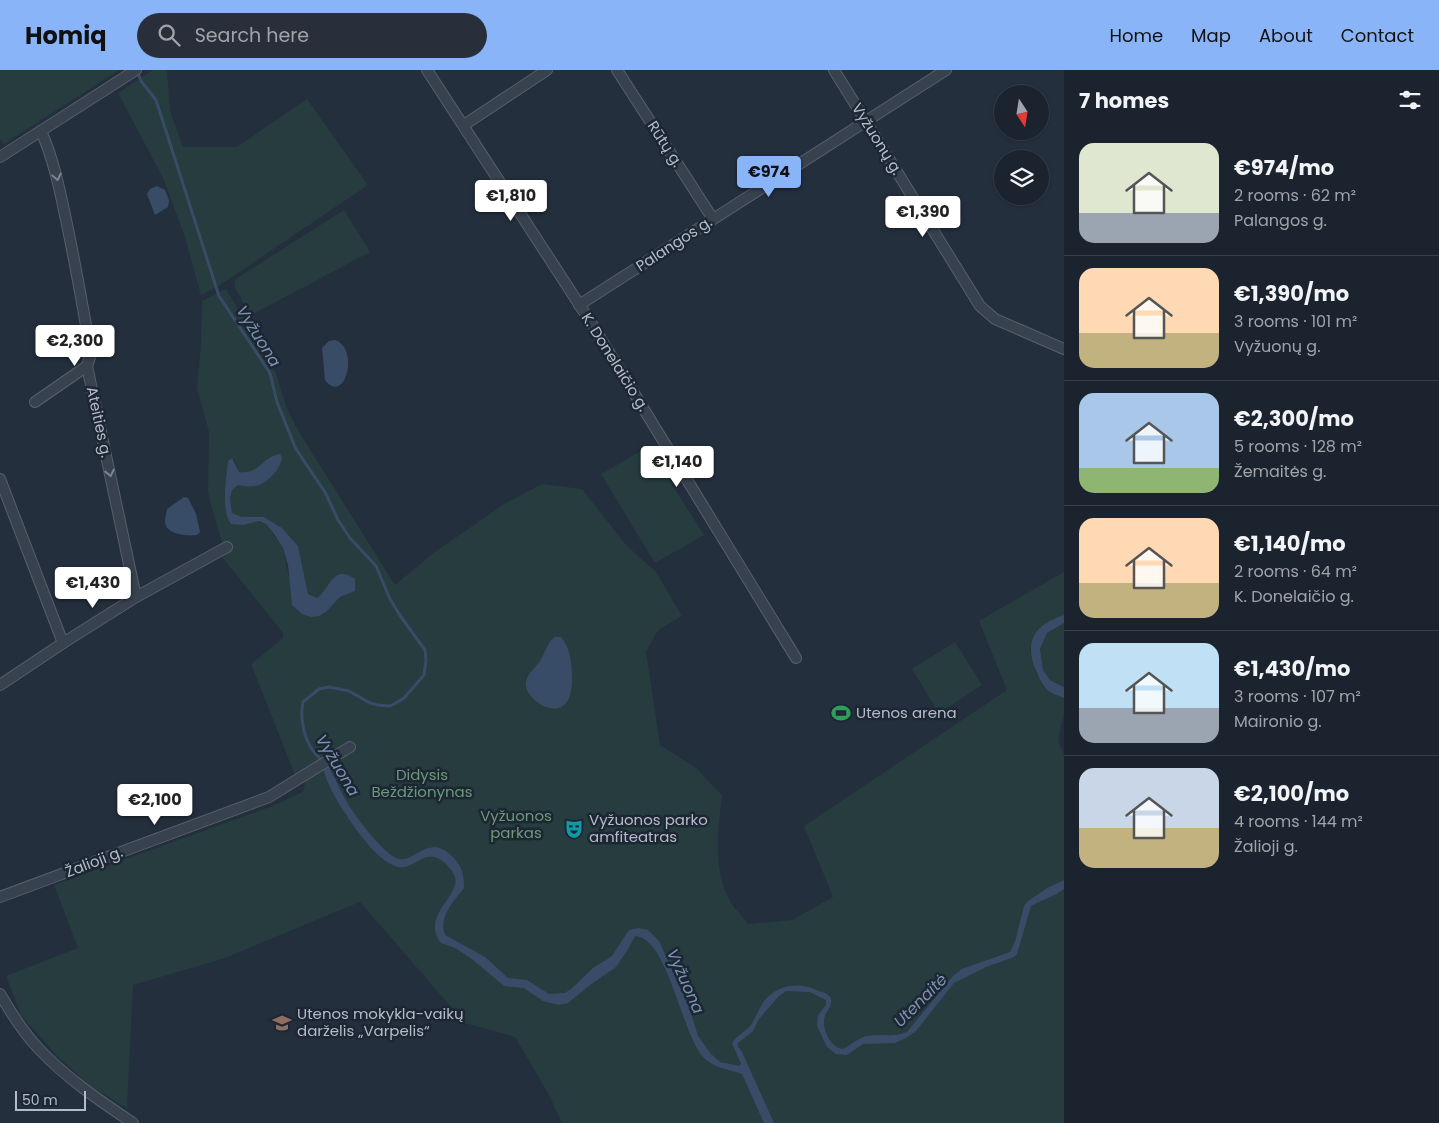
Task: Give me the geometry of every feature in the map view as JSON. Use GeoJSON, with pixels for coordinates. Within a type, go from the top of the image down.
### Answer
{"type":"FeatureCollection","features":[{"type":"Feature","properties":{"kind":"street"},"geometry":{"type":"LineString","coordinates":[[0,157],[136,70]]}},
{"type":"Feature","properties":{"kind":"street","name":"K. Donelaičio g."},"geometry":{"type":"LineString","coordinates":[[427,70],[579,305],[796,658]]}},
{"type":"Feature","properties":{"kind":"street"},"geometry":{"type":"LineString","coordinates":[[464,125],[547,70]]}},
{"type":"Feature","properties":{"kind":"street","name":"Rūtų g."},"geometry":{"type":"LineString","coordinates":[[617,70],[714,219]]}},
{"type":"Feature","properties":{"kind":"street","name":"Vyžuonų g."},"geometry":{"type":"LineString","coordinates":[[834,70],[980,306],[995,319],[1064,349]]}},
{"type":"Feature","properties":{"kind":"street","name":"Palangos g."},"geometry":{"type":"LineString","coordinates":[[579,305],[946,70]]}},
{"type":"Feature","properties":{"kind":"street","name":"Ateities g."},"geometry":{"type":"LineString","coordinates":[[41,131],[55,168],[72,247],[91,354],[87,366],[136,597]]}},
{"type":"Feature","properties":{"kind":"street"},"geometry":{"type":"LineString","coordinates":[[35,402],[87,366]]}},
{"type":"Feature","properties":{"kind":"street"},"geometry":{"type":"LineString","coordinates":[[0,480],[63,642]]}},
{"type":"Feature","properties":{"kind":"street"},"geometry":{"type":"LineString","coordinates":[[0,685],[63,642],[136,597],[227,547]]}},
{"type":"Feature","properties":{"kind":"street","name":"Žalioji g."},"geometry":{"type":"LineString","coordinates":[[0,897],[269,797],[350,747]]}},
{"type":"Feature","properties":{"kind":"street"},"geometry":{"type":"LineString","coordinates":[[0,994],[22,1030],[38,1048],[81,1085],[132,1123]]}},
{"type":"Feature","properties":{"kind":"green space"},"geometry":{"type":"Polygon","coordinates":[[[0,70],[119,70],[4,144],[0,138],[0,70]]]}},
{"type":"Feature","properties":{"kind":"green space"},"geometry":{"type":"Polygon","coordinates":[[[153,70],[167,70],[170,111],[183,147],[237,147],[307,99],[368,185],[220,285],[201,295],[185,237],[163,178],[118,93],[153,70]]]}},
{"type":"Feature","properties":{"kind":"green space"},"geometry":{"type":"Polygon","coordinates":[[[344,210],[370,252],[251,315],[235,288],[234,280],[344,210]]]}},
{"type":"Feature","properties":{"kind":"green space","name":"Vyžuonos parkas"},"geometry":{"type":"Polygon","coordinates":[[[226,289],[276,373],[286,407],[299,432],[395,585],[435,552],[504,504],[542,484],[582,489],[626,545],[656,572],[682,616],[658,630],[646,652],[660,745],[696,768],[722,795],[718,836],[721,877],[731,903],[748,924],[792,920],[833,897],[804,826],[1007,690],[979,621],[1064,572],[1064,615],[1053,619],[1030,648],[1034,664],[1045,684],[1064,698],[1064,713],[1058,740],[1064,756],[1064,880],[1047,888],[1028,901],[1027,916],[1031,906],[1064,889],[1064,1123],[562,1123],[548,1093],[515,1037],[465,1023],[360,902],[222,959],[133,985],[127,1108],[92,1087],[59,1058],[21,1015],[6,976],[78,948],[54,885],[270,807],[303,792],[308,770],[295,775],[251,664],[283,638],[283,633],[222,557],[223,546],[208,490],[209,432],[197,388],[202,301],[226,289]],[[271,456],[249,472],[239,472],[234,460],[228,461],[228,520],[258,521],[266,524],[283,548],[289,577],[308,594],[298,546],[282,528],[264,517],[242,517],[232,513],[230,498],[232,490],[238,485],[254,486],[271,456]],[[355,591],[323,595],[317,598],[308,594],[327,611],[340,597],[355,591]]]}},
{"type":"Feature","properties":{"kind":"green space"},"geometry":{"type":"Polygon","coordinates":[[[648,447],[704,535],[655,563],[601,474],[648,447]]]}},
{"type":"Feature","properties":{"kind":"green space"},"geometry":{"type":"Polygon","coordinates":[[[1064,623],[1064,687],[1050,680],[1043,670],[1040,649],[1047,633],[1064,623]]]}},
{"type":"Feature","properties":{"kind":"green space"},"geometry":{"type":"Polygon","coordinates":[[[955,642],[982,685],[939,713],[912,669],[955,642]]]}},
{"type":"Feature","properties":{"kind":"water"},"geometry":{"type":"Polygon","coordinates":[[[157,186],[165,190],[169,200],[168,207],[155,215],[147,194],[150,189],[157,186]]]}},
{"type":"Feature","properties":{"kind":"water"},"geometry":{"type":"Polygon","coordinates":[[[335,340],[343,345],[347,353],[348,363],[344,381],[339,386],[332,386],[325,380],[322,348],[329,341],[335,340]]]}},
{"type":"Feature","properties":{"kind":"water"},"geometry":{"type":"Polygon","coordinates":[[[280,454],[282,457],[281,462],[269,479],[260,485],[238,485],[232,490],[230,498],[232,513],[242,517],[264,517],[282,528],[298,546],[308,594],[317,598],[332,579],[341,574],[355,579],[355,591],[340,597],[327,611],[319,616],[311,617],[302,614],[292,605],[288,565],[283,548],[266,524],[259,521],[243,525],[231,524],[226,511],[225,493],[228,461],[232,458],[239,472],[246,472],[252,471],[274,455],[280,454]]]}},
{"type":"Feature","properties":{"kind":"water"},"geometry":{"type":"Polygon","coordinates":[[[184,497],[188,498],[196,514],[200,532],[197,535],[178,534],[169,530],[166,526],[167,509],[184,497]]]}},
{"type":"Feature","properties":{"kind":"water"},"geometry":{"type":"Polygon","coordinates":[[[1064,615],[1064,623],[1047,633],[1040,649],[1043,670],[1050,680],[1064,687],[1064,698],[1051,692],[1043,684],[1035,668],[1031,649],[1035,634],[1040,628],[1046,623],[1064,615]]]}},
{"type":"Feature","properties":{"kind":"water"},"geometry":{"type":"Polygon","coordinates":[[[555,637],[561,637],[567,646],[572,675],[570,696],[564,705],[556,708],[547,707],[531,697],[526,682],[555,637]]]}},
{"type":"Feature","properties":{"kind":"water"},"geometry":{"type":"Polygon","coordinates":[[[325,758],[351,809],[389,854],[403,859],[409,858],[428,848],[435,847],[452,856],[458,863],[463,874],[464,888],[445,916],[443,929],[445,935],[485,957],[508,978],[527,980],[549,994],[565,993],[571,989],[593,968],[612,956],[629,930],[639,928],[648,930],[659,941],[688,1004],[698,1036],[711,1054],[720,1062],[739,1066],[741,1064],[732,1043],[751,1025],[766,999],[780,989],[787,987],[813,988],[829,996],[831,1002],[824,1024],[831,1042],[839,1048],[843,1049],[867,1036],[897,1035],[907,1032],[953,976],[962,969],[1010,952],[1015,942],[1024,906],[1028,901],[1047,888],[1064,880],[1064,889],[1031,906],[1017,954],[1014,957],[986,967],[954,983],[915,1032],[895,1043],[863,1044],[847,1055],[836,1054],[827,1047],[817,1026],[818,1015],[826,1005],[826,1000],[810,992],[786,991],[778,997],[759,1019],[753,1031],[738,1043],[774,1123],[764,1123],[742,1074],[712,1064],[704,1058],[696,1046],[665,969],[656,952],[646,941],[635,936],[616,967],[568,1003],[559,1005],[543,1001],[524,988],[504,986],[472,959],[455,948],[441,943],[436,932],[435,922],[454,887],[455,879],[452,871],[436,857],[429,857],[405,867],[398,867],[380,856],[361,836],[333,793],[319,761],[325,758]]]}},
{"type":"Feature","properties":{"kind":"waterway","name":"Vyžuona"},"geometry":{"type":"LineString","coordinates":[[137,71],[141,81],[156,100],[219,296],[270,373],[277,402],[295,447],[325,492],[338,520],[350,538],[376,566],[390,599],[425,650],[424,675],[404,698],[390,706],[370,703],[349,691],[329,687],[319,689],[303,702],[302,718],[304,730],[311,748],[323,762]]}},
{"type":"Feature","properties":{"kind":"place","name":"Utenos arena"},"geometry":{"type":"Point","coordinates":[841,713]}},
{"type":"Feature","properties":{"kind":"place","name":"Vyžuonos parko amfiteatras"},"geometry":{"type":"Point","coordinates":[574,829]}},
{"type":"Feature","properties":{"kind":"place","name":"Utenos mokykla-vaikų darželis „Varpelis“"},"geometry":{"type":"Point","coordinates":[282,1023]}},
{"type":"Feature","properties":{"kind":"park label","name":"Didysis Beždžionynas"},"geometry":{"type":"Point","coordinates":[422,784]}},
{"type":"Feature","properties":{"kind":"water label","name":"Utenaitė"},"geometry":{"type":"Point","coordinates":[920,1000]}}]}
